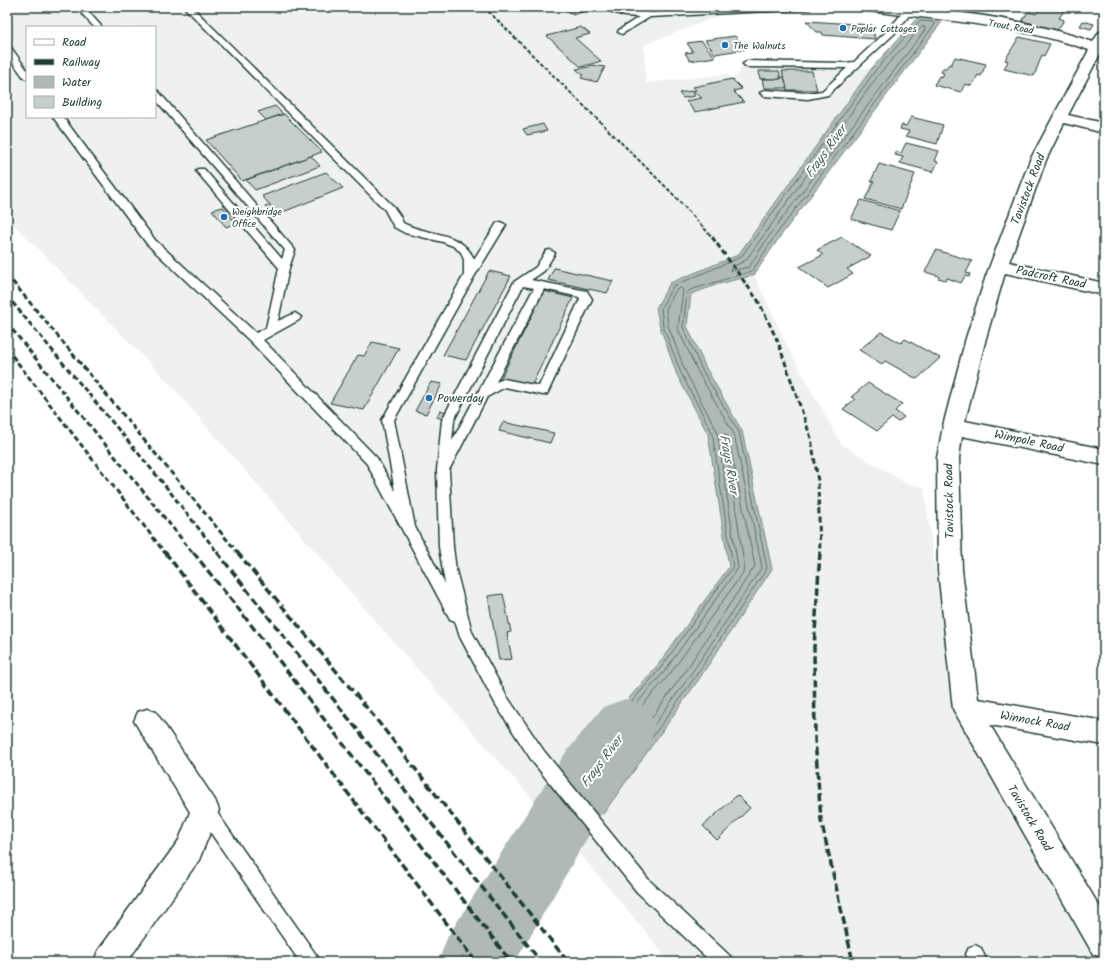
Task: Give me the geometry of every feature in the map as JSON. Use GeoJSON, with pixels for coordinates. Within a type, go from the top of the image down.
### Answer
{"type":"FeatureCollection","features":[{"type":"Feature","properties":{"kind":"street","name":"Trout Road"},"geometry":{"type":"LineString","coordinates":[[868,7],[1016,25],[1101,44]]}},
{"type":"Feature","properties":{"kind":"street","name":"Tavistock Road"},"geometry":{"type":"LineString","coordinates":[[1101,44],[1059,117],[1038,160],[999,266],[976,338],[954,426],[948,458],[950,570],[966,709],[1104,943]]}},
{"type":"Feature","properties":{"kind":"street"},"geometry":{"type":"LineString","coordinates":[[1059,117],[1104,128]]}},
{"type":"Feature","properties":{"kind":"street","name":"Padcroft Road"},"geometry":{"type":"LineString","coordinates":[[999,266],[1104,289]]}},
{"type":"Feature","properties":{"kind":"street","name":"Wimpole Road"},"geometry":{"type":"LineString","coordinates":[[954,426],[1104,457]]}},
{"type":"Feature","properties":{"kind":"street","name":"Winnock Road"},"geometry":{"type":"LineString","coordinates":[[966,709],[1104,733]]}},
{"type":"Feature","properties":{"kind":"street"},"geometry":{"type":"LineString","coordinates":[[109,962],[189,850],[205,810],[147,721]]}},
{"type":"Feature","properties":{"kind":"lane"},"geometry":{"type":"LineString","coordinates":[[80,7],[97,26]]}},
{"type":"Feature","properties":{"kind":"lane"},"geometry":{"type":"LineString","coordinates":[[188,7],[389,208],[395,216],[398,225],[407,231],[447,240],[463,248],[471,261],[469,275]]}},
{"type":"Feature","properties":{"kind":"lane"},"geometry":{"type":"LineString","coordinates":[[601,7],[625,14],[648,15],[810,7]]}},
{"type":"Feature","properties":{"kind":"lane"},"geometry":{"type":"LineString","coordinates":[[629,7],[648,15]]}},
{"type":"Feature","properties":{"kind":"lane"},"geometry":{"type":"LineString","coordinates":[[764,93],[808,96],[821,95],[891,32],[910,11]]}},
{"type":"Feature","properties":{"kind":"lane"},"geometry":{"type":"LineString","coordinates":[[622,32],[648,15]]}},
{"type":"Feature","properties":{"kind":"lane"},"geometry":{"type":"LineString","coordinates":[[7,48],[26,75]]}},
{"type":"Feature","properties":{"kind":"lane"},"geometry":{"type":"LineString","coordinates":[[746,64],[844,66],[856,64]]}},
{"type":"Feature","properties":{"kind":"lane"},"geometry":{"type":"LineString","coordinates":[[156,94],[290,250],[284,268],[271,330]]}},
{"type":"Feature","properties":{"kind":"lane"},"geometry":{"type":"LineString","coordinates":[[59,118],[151,242],[255,339],[372,461],[501,700],[538,756],[643,886],[724,962]]}},
{"type":"Feature","properties":{"kind":"lane"},"geometry":{"type":"LineString","coordinates":[[201,171],[284,268]]}},
{"type":"Feature","properties":{"kind":"lane"},"geometry":{"type":"LineString","coordinates":[[408,528],[388,420],[469,275],[501,225]]}},
{"type":"Feature","properties":{"kind":"lane"},"geometry":{"type":"LineString","coordinates":[[465,634],[446,547],[443,470],[448,420],[519,282],[540,269],[550,253]]}},
{"type":"Feature","properties":{"kind":"lane"},"geometry":{"type":"LineString","coordinates":[[483,395],[493,387],[504,383],[543,391],[587,297],[583,294],[519,282]]}},
{"type":"Feature","properties":{"kind":"lane"},"geometry":{"type":"LineString","coordinates":[[443,470],[539,288],[539,286],[535,284]]}},
{"type":"Feature","properties":{"kind":"lane"},"geometry":{"type":"LineString","coordinates":[[255,339],[295,317]]}},
{"type":"Feature","properties":{"kind":"lane"},"geometry":{"type":"LineString","coordinates":[[205,810],[311,962]]}},
{"type":"Feature","properties":{"kind":"shaded area"},"geometry":{"type":"Polygon","coordinates":[[[7,7],[840,7],[841,9],[804,8],[732,11],[644,45],[646,83],[727,74],[732,79],[739,74],[740,68],[872,68],[739,255],[754,275],[792,355],[841,444],[907,484],[924,487],[934,561],[959,707],[1103,962],[668,962],[655,943],[561,831],[445,701],[170,384],[7,217],[7,7]]]}},
{"type":"Feature","properties":{"kind":"water"},"geometry":{"type":"Polygon","coordinates":[[[919,16],[944,19],[779,238],[754,275],[719,284],[691,294],[687,326],[706,368],[742,431],[772,569],[697,682],[603,814],[568,768],[657,666],[729,567],[708,434],[677,375],[660,327],[656,308],[670,283],[738,255],[872,68],[919,16]]]}},
{"type":"Feature","properties":{"kind":"building"},"geometry":{"type":"Polygon","coordinates":[[[561,7],[585,7],[589,10],[572,15],[561,7]]]}},
{"type":"Feature","properties":{"kind":"building"},"geometry":{"type":"Polygon","coordinates":[[[1042,7],[1067,7],[1059,18],[1064,20],[1058,30],[1022,21],[1028,12],[1036,14],[1042,7]]]}},
{"type":"Feature","properties":{"kind":"building","name":"Poplar Cottages"},"geometry":{"type":"Polygon","coordinates":[[[806,21],[872,25],[875,39],[823,35],[822,32],[817,32],[806,21]]]}},
{"type":"Feature","properties":{"kind":"building"},"geometry":{"type":"Polygon","coordinates":[[[1083,21],[1094,24],[1091,29],[1080,26],[1083,21]]]}},
{"type":"Feature","properties":{"kind":"building"},"geometry":{"type":"Polygon","coordinates":[[[581,27],[590,34],[575,38],[601,61],[581,67],[547,36],[581,27]]]}},
{"type":"Feature","properties":{"kind":"building","name":"The Walnuts"},"geometry":{"type":"Polygon","coordinates":[[[735,36],[746,49],[715,54],[705,40],[735,36]]]}},
{"type":"Feature","properties":{"kind":"building"},"geometry":{"type":"Polygon","coordinates":[[[1019,37],[1050,44],[1044,56],[1042,55],[1034,76],[1004,69],[1008,61],[1005,60],[1019,37]]]}},
{"type":"Feature","properties":{"kind":"building"},"geometry":{"type":"Polygon","coordinates":[[[702,41],[715,57],[690,61],[685,53],[693,52],[687,43],[702,41]]]}},
{"type":"Feature","properties":{"kind":"building"},"geometry":{"type":"Polygon","coordinates":[[[955,57],[986,64],[981,76],[978,75],[972,86],[965,84],[961,92],[934,85],[939,76],[942,77],[944,73],[941,72],[943,68],[946,68],[949,64],[951,65],[955,57]]]}},
{"type":"Feature","properties":{"kind":"building"},"geometry":{"type":"Polygon","coordinates":[[[591,65],[605,67],[597,82],[581,78],[583,75],[576,69],[589,67],[591,65]]]}},
{"type":"Feature","properties":{"kind":"building"},"geometry":{"type":"Polygon","coordinates":[[[759,71],[779,71],[781,79],[760,79],[759,71]]]}},
{"type":"Feature","properties":{"kind":"building"},"geometry":{"type":"Polygon","coordinates":[[[782,71],[812,71],[817,90],[787,90],[782,71]]]}},
{"type":"Feature","properties":{"kind":"building"},"geometry":{"type":"Polygon","coordinates":[[[781,77],[784,77],[787,88],[764,88],[762,79],[781,79],[781,77]]]}},
{"type":"Feature","properties":{"kind":"building"},"geometry":{"type":"Polygon","coordinates":[[[732,79],[742,89],[733,91],[744,102],[695,112],[686,101],[702,98],[693,91],[696,90],[693,87],[732,79]]]}},
{"type":"Feature","properties":{"kind":"building"},"geometry":{"type":"Polygon","coordinates":[[[691,91],[695,96],[683,98],[679,93],[691,91]]]}},
{"type":"Feature","properties":{"kind":"building"},"geometry":{"type":"Polygon","coordinates":[[[275,106],[283,114],[266,120],[258,112],[275,106]]]}},
{"type":"Feature","properties":{"kind":"building"},"geometry":{"type":"Polygon","coordinates":[[[284,114],[322,152],[242,181],[206,140],[284,114]]]}},
{"type":"Feature","properties":{"kind":"building"},"geometry":{"type":"Polygon","coordinates":[[[911,117],[943,125],[937,144],[906,136],[909,131],[900,129],[902,125],[906,126],[911,117]]]}},
{"type":"Feature","properties":{"kind":"building"},"geometry":{"type":"Polygon","coordinates":[[[543,124],[547,131],[527,135],[523,129],[543,124]]]}},
{"type":"Feature","properties":{"kind":"building"},"geometry":{"type":"Polygon","coordinates":[[[906,143],[939,151],[935,161],[938,162],[933,172],[900,163],[903,157],[895,155],[897,151],[901,153],[906,143]]]}},
{"type":"Feature","properties":{"kind":"building"},"geometry":{"type":"Polygon","coordinates":[[[311,156],[320,166],[255,190],[246,180],[311,156]]]}},
{"type":"Feature","properties":{"kind":"building"},"geometry":{"type":"Polygon","coordinates":[[[879,164],[915,174],[901,209],[865,199],[874,182],[871,181],[879,164]]]}},
{"type":"Feature","properties":{"kind":"building"},"geometry":{"type":"Polygon","coordinates":[[[326,172],[343,188],[278,214],[262,196],[326,172]]]}},
{"type":"Feature","properties":{"kind":"building"},"geometry":{"type":"Polygon","coordinates":[[[861,200],[900,211],[891,230],[851,219],[861,200]]]}},
{"type":"Feature","properties":{"kind":"building"},"geometry":{"type":"Polygon","coordinates":[[[270,205],[278,213],[273,216],[265,207],[270,205]]]}},
{"type":"Feature","properties":{"kind":"building","name":"Weighbridge Office"},"geometry":{"type":"Polygon","coordinates":[[[223,207],[236,223],[226,227],[212,210],[223,207]]]}},
{"type":"Feature","properties":{"kind":"building"},"geometry":{"type":"Polygon","coordinates":[[[842,237],[871,256],[847,269],[853,274],[828,288],[799,267],[823,255],[817,250],[842,237]]]}},
{"type":"Feature","properties":{"kind":"building"},"geometry":{"type":"Polygon","coordinates":[[[936,250],[972,261],[966,273],[970,274],[969,277],[965,276],[961,283],[947,278],[946,280],[938,278],[939,276],[925,272],[936,250]]]}},
{"type":"Feature","properties":{"kind":"building"},"geometry":{"type":"Polygon","coordinates":[[[554,268],[613,281],[607,293],[548,280],[554,268]]]}},
{"type":"Feature","properties":{"kind":"building"},"geometry":{"type":"Polygon","coordinates":[[[489,271],[511,276],[466,360],[443,355],[489,271]]]}},
{"type":"Feature","properties":{"kind":"building"},"geometry":{"type":"Polygon","coordinates":[[[544,291],[573,298],[532,385],[501,378],[544,291]]]}},
{"type":"Feature","properties":{"kind":"building"},"geometry":{"type":"Polygon","coordinates":[[[881,332],[901,343],[905,339],[940,358],[917,379],[885,361],[882,364],[859,350],[881,332]]]}},
{"type":"Feature","properties":{"kind":"building"},"geometry":{"type":"Polygon","coordinates":[[[372,342],[399,348],[364,410],[330,403],[358,355],[364,356],[372,342]]]}},
{"type":"Feature","properties":{"kind":"building","name":"Powerday"},"geometry":{"type":"Polygon","coordinates":[[[431,382],[442,384],[426,414],[415,411],[431,382]]]}},
{"type":"Feature","properties":{"kind":"building"},"geometry":{"type":"Polygon","coordinates":[[[868,383],[902,404],[895,411],[904,417],[898,422],[892,418],[877,431],[843,409],[855,399],[851,397],[868,383]]]}},
{"type":"Feature","properties":{"kind":"building"},"geometry":{"type":"Polygon","coordinates":[[[440,410],[447,412],[443,419],[437,417],[440,410]]]}},
{"type":"Feature","properties":{"kind":"building"},"geometry":{"type":"Polygon","coordinates":[[[503,422],[554,433],[550,443],[499,431],[503,422]]]}},
{"type":"Feature","properties":{"kind":"building"},"geometry":{"type":"Polygon","coordinates":[[[503,594],[511,632],[507,633],[512,659],[499,660],[488,596],[503,594]]]}},
{"type":"Feature","properties":{"kind":"building"},"geometry":{"type":"Polygon","coordinates":[[[737,795],[750,808],[717,840],[703,826],[737,795]]]}},
{"type":"Feature","properties":{"kind":"waterway","name":"Frays River"},"geometry":{"type":"LineString","coordinates":[[474,962],[587,777],[625,728]]}},
{"type":"Feature","properties":{"kind":"railway"},"geometry":{"type":"LineString","coordinates":[[484,7],[669,190],[713,238]]}},
{"type":"Feature","properties":{"kind":"railway"},"geometry":{"type":"LineString","coordinates":[[712,237],[759,302],[778,342],[811,438],[818,481],[820,552]]}},
{"type":"Feature","properties":{"kind":"railway"},"geometry":{"type":"LineString","coordinates":[[7,275],[238,553]]}},
{"type":"Feature","properties":{"kind":"railway"},"geometry":{"type":"LineString","coordinates":[[7,296],[163,483],[218,553]]}},
{"type":"Feature","properties":{"kind":"railway"},"geometry":{"type":"LineString","coordinates":[[7,323],[193,553]]}},
{"type":"Feature","properties":{"kind":"railway"},"geometry":{"type":"LineString","coordinates":[[7,349],[165,553]]}},
{"type":"Feature","properties":{"kind":"railway"},"geometry":{"type":"LineString","coordinates":[[165,552],[476,962]]}},
{"type":"Feature","properties":{"kind":"railway"},"geometry":{"type":"LineString","coordinates":[[193,552],[267,645],[511,962]]}},
{"type":"Feature","properties":{"kind":"railway"},"geometry":{"type":"LineString","coordinates":[[217,552],[541,962]]}},
{"type":"Feature","properties":{"kind":"railway"},"geometry":{"type":"LineString","coordinates":[[237,552],[372,714],[568,962]]}},
{"type":"Feature","properties":{"kind":"railway"},"geometry":{"type":"LineString","coordinates":[[820,552],[814,648],[815,739],[821,820],[853,962]]}},
{"type":"Feature","properties":{"kind":"place","name":"Poplar Cottages"},"geometry":{"type":"Point","coordinates":[843,28]}},
{"type":"Feature","properties":{"kind":"place","name":"The Walnuts"},"geometry":{"type":"Point","coordinates":[725,45]}},
{"type":"Feature","properties":{"kind":"place","name":"Weighbridge Office"},"geometry":{"type":"Point","coordinates":[224,217]}},
{"type":"Feature","properties":{"kind":"place","name":"Powerday"},"geometry":{"type":"Point","coordinates":[429,398]}}]}
